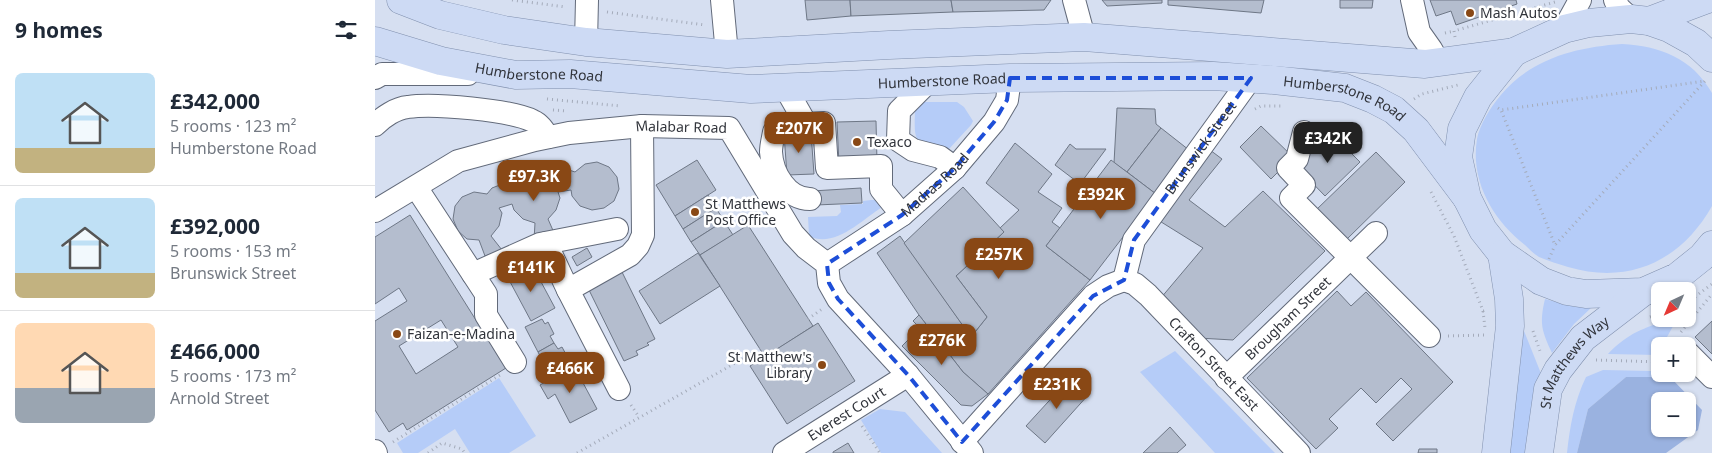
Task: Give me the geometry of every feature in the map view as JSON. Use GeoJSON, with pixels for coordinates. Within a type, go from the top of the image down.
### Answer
{"type":"FeatureCollection","features":[{"type":"Feature","properties":{"kind":"main road"},"geometry":{"type":"LineString","coordinates":[[401,0],[440,15],[504,30],[586,42],[727,54],[1084,37],[1425,64],[1514,52],[1564,29],[1632,13],[1705,0]]}},
{"type":"Feature","properties":{"kind":"main road"},"geometry":{"type":"LineString","coordinates":[[1632,13],[1669,28],[1695,43],[1712,58]]}},
{"type":"Feature","properties":{"kind":"main road"},"geometry":{"type":"LineString","coordinates":[[375,22],[439,42],[570,74]]}},
{"type":"Feature","properties":{"kind":"main road"},"geometry":{"type":"LineString","coordinates":[[1084,37],[1089,52],[1105,62],[1213,76]]}},
{"type":"Feature","properties":{"kind":"main road","name":"Humberstone Road"},"geometry":{"type":"LineString","coordinates":[[375,41],[441,60],[516,75],[570,74],[751,89],[1010,78],[1213,76],[1345,88],[1393,110],[1416,130],[1467,198]]}},
{"type":"Feature","properties":{"kind":"main road"},"geometry":{"type":"LineString","coordinates":[[889,45],[993,55],[1007,63],[1010,78]]}},
{"type":"Feature","properties":{"kind":"main road"},"geometry":{"type":"LineString","coordinates":[[1514,52],[1478,97],[1461,129],[1459,157],[1467,198],[1483,230],[1502,254],[1541,281],[1567,291],[1586,294],[1643,292],[1677,277],[1712,245]]}},
{"type":"Feature","properties":{"kind":"main road"},"geometry":{"type":"LineString","coordinates":[[1496,453],[1511,326],[1502,254]]}},
{"type":"Feature","properties":{"kind":"main road","name":"St Matthews Way"},"geometry":{"type":"LineString","coordinates":[[1539,453],[1548,389],[1558,370],[1583,338],[1643,292]]}},
{"type":"Feature","properties":{"kind":"street"},"geometry":{"type":"LineString","coordinates":[[722,0],[727,54]]}},
{"type":"Feature","properties":{"kind":"street"},"geometry":{"type":"LineString","coordinates":[[1074,0],[1084,37]]}},
{"type":"Feature","properties":{"kind":"street"},"geometry":{"type":"LineString","coordinates":[[1412,0],[1419,32],[1439,63]]}},
{"type":"Feature","properties":{"kind":"street"},"geometry":{"type":"LineString","coordinates":[[1564,29],[1580,0]]}},
{"type":"Feature","properties":{"kind":"street"},"geometry":{"type":"LineString","coordinates":[[586,42],[587,4]]}},
{"type":"Feature","properties":{"kind":"street"},"geometry":{"type":"LineString","coordinates":[[375,78],[382,74],[516,75]]}},
{"type":"Feature","properties":{"kind":"street","name":"Madras Road"},"geometry":{"type":"LineString","coordinates":[[827,264],[902,214],[955,168],[994,122],[1007,100],[1010,78]]}},
{"type":"Feature","properties":{"kind":"street","name":"Brunswick Street"},"geometry":{"type":"LineString","coordinates":[[1124,280],[1133,240],[1251,78]]}},
{"type":"Feature","properties":{"kind":"street"},"geometry":{"type":"LineString","coordinates":[[929,81],[899,111],[898,140],[913,150],[940,157],[955,168]]}},
{"type":"Feature","properties":{"kind":"street"},"geometry":{"type":"LineString","coordinates":[[785,87],[806,124]]}},
{"type":"Feature","properties":{"kind":"street"},"geometry":{"type":"LineString","coordinates":[[375,125],[382,118],[406,107],[439,106],[519,115],[538,124],[548,137]]}},
{"type":"Feature","properties":{"kind":"street"},"geometry":{"type":"LineString","coordinates":[[810,200],[801,199],[791,194],[782,184],[776,173],[771,152],[774,132],[788,125],[824,123],[827,168],[881,166],[881,189],[902,214]]}},
{"type":"Feature","properties":{"kind":"street"},"geometry":{"type":"LineString","coordinates":[[568,290],[630,255],[638,246],[643,235],[642,126]]}},
{"type":"Feature","properties":{"kind":"street","name":"Malabar Road"},"geometry":{"type":"LineString","coordinates":[[375,211],[458,161],[548,137],[642,126],[729,128],[793,234],[806,248],[827,264]]}},
{"type":"Feature","properties":{"kind":"street"},"geometry":{"type":"LineString","coordinates":[[1304,132],[1297,159],[1288,168],[1305,185],[1291,198],[1429,336]]}},
{"type":"Feature","properties":{"kind":"street"},"geometry":{"type":"LineString","coordinates":[[882,176],[913,150]]}},
{"type":"Feature","properties":{"kind":"street"},"geometry":{"type":"LineString","coordinates":[[416,187],[486,294],[486,315],[515,362]]}},
{"type":"Feature","properties":{"kind":"street"},"geometry":{"type":"LineString","coordinates":[[473,274],[539,244],[617,228]]}},
{"type":"Feature","properties":{"kind":"street","name":"Brougham Street"},"geometry":{"type":"LineString","coordinates":[[1226,378],[1376,233]]}},
{"type":"Feature","properties":{"kind":"street"},"geometry":{"type":"LineString","coordinates":[[546,242],[568,290],[619,389]]}},
{"type":"Feature","properties":{"kind":"street"},"geometry":{"type":"LineString","coordinates":[[827,264],[829,284],[838,299],[908,375],[967,448],[1093,296],[1108,286],[1124,280]]}},
{"type":"Feature","properties":{"kind":"street","name":"Crafton Street East"},"geometry":{"type":"LineString","coordinates":[[1124,280],[1135,284],[1148,295],[1299,453]]}},
{"type":"Feature","properties":{"kind":"street"},"geometry":{"type":"LineString","coordinates":[[1696,359],[1712,377]]}},
{"type":"Feature","properties":{"kind":"street","name":"Everest Court"},"geometry":{"type":"LineString","coordinates":[[784,453],[908,375]]}},
{"type":"Feature","properties":{"kind":"path"},"geometry":{"type":"LineString","coordinates":[[513,0],[587,4],[724,27]]}},
{"type":"Feature","properties":{"kind":"path"},"geometry":{"type":"LineString","coordinates":[[1705,81],[1555,245],[1501,110],[1510,108],[1705,81]]}},
{"type":"Feature","properties":{"kind":"path"},"geometry":{"type":"LineString","coordinates":[[1696,296],[1712,284]]}},
{"type":"Feature","properties":{"kind":"path"},"geometry":{"type":"LineString","coordinates":[[1687,337],[1712,294]]}},
{"type":"Feature","properties":{"kind":"path"},"geometry":{"type":"LineString","coordinates":[[1429,336],[1485,335],[1483,311]]}},
{"type":"Feature","properties":{"kind":"path"},"geometry":{"type":"LineString","coordinates":[[577,453],[760,349]]}},
{"type":"Feature","properties":{"kind":"path"},"geometry":{"type":"LineString","coordinates":[[1591,359],[1651,362]]}},
{"type":"Feature","properties":{"kind":"path"},"geometry":{"type":"LineString","coordinates":[[376,452],[507,371],[509,369],[507,366],[515,362]]}},
{"type":"Feature","properties":{"kind":"path"},"geometry":{"type":"LineString","coordinates":[[853,410],[880,453]]}},
{"type":"Feature","properties":{"kind":"path"},"geometry":{"type":"LineString","coordinates":[[428,453],[442,443],[462,449],[465,453]]}},
{"type":"Feature","properties":{"kind":"highlighted area"},"geometry":{"type":"Polygon","coordinates":[[[1010,78],[1251,78],[1134,240],[1124,280],[1093,296],[962,442],[908,375],[838,299],[829,283],[827,264],[902,215],[955,168],[994,122],[1007,100],[1010,78]]]}},
{"type":"Feature","properties":{"kind":"shaded area"},"geometry":{"type":"Polygon","coordinates":[[[1622,44],[1662,51],[1674,56],[1695,71],[1712,93],[1712,206],[1685,241],[1669,254],[1651,264],[1632,270],[1612,273],[1590,272],[1539,257],[1503,224],[1486,198],[1481,184],[1477,170],[1477,139],[1483,122],[1500,96],[1525,73],[1555,57],[1571,52],[1622,44]]]}},
{"type":"Feature","properties":{"kind":"shaded area"},"geometry":{"type":"Polygon","coordinates":[[[921,102],[957,102],[964,107],[973,121],[949,149],[923,143],[916,136],[915,130],[915,109],[921,102]]]}},
{"type":"Feature","properties":{"kind":"shaded area"},"geometry":{"type":"Polygon","coordinates":[[[875,200],[882,207],[838,236],[818,239],[809,236],[808,217],[837,216],[841,212],[840,205],[863,204],[863,201],[875,200]]]}},
{"type":"Feature","properties":{"kind":"shaded area"},"geometry":{"type":"Polygon","coordinates":[[[1545,299],[1576,307],[1592,307],[1574,324],[1552,353],[1546,339],[1542,321],[1545,299]]]}},
{"type":"Feature","properties":{"kind":"shaded area"},"geometry":{"type":"Polygon","coordinates":[[[1651,326],[1651,328],[1672,328],[1667,337],[1651,337],[1651,355],[1608,354],[1630,336],[1651,326]]]}},
{"type":"Feature","properties":{"kind":"shaded area"},"geometry":{"type":"Polygon","coordinates":[[[1524,331],[1542,376],[1530,453],[1507,453],[1509,425],[1524,331]]]}},
{"type":"Feature","properties":{"kind":"shaded area"},"geometry":{"type":"Polygon","coordinates":[[[1175,351],[1275,453],[1215,453],[1140,372],[1175,351]]]}},
{"type":"Feature","properties":{"kind":"shaded area"},"geometry":{"type":"Polygon","coordinates":[[[1603,370],[1651,371],[1651,377],[1626,377],[1588,409],[1577,453],[1567,453],[1573,414],[1586,377],[1603,370]]]}},
{"type":"Feature","properties":{"kind":"shaded area"},"geometry":{"type":"Polygon","coordinates":[[[1626,377],[1651,377],[1651,382],[1675,382],[1685,392],[1651,392],[1651,437],[1688,437],[1666,453],[1577,453],[1588,409],[1626,377]]]}},
{"type":"Feature","properties":{"kind":"shaded area"},"geometry":{"type":"Polygon","coordinates":[[[499,378],[536,436],[509,453],[470,453],[455,429],[418,453],[403,453],[397,443],[499,378]]]}},
{"type":"Feature","properties":{"kind":"shaded area"},"geometry":{"type":"Polygon","coordinates":[[[1696,404],[1702,410],[1698,430],[1696,431],[1696,404]]]}},
{"type":"Feature","properties":{"kind":"shaded area"},"geometry":{"type":"Polygon","coordinates":[[[880,409],[905,412],[942,453],[881,453],[861,420],[880,409]]]}},
{"type":"Feature","properties":{"kind":"building"},"geometry":{"type":"Polygon","coordinates":[[[805,0],[850,0],[851,16],[807,20],[805,0]]]}},
{"type":"Feature","properties":{"kind":"building"},"geometry":{"type":"Polygon","coordinates":[[[850,0],[951,0],[953,12],[851,16],[850,0]]]}},
{"type":"Feature","properties":{"kind":"building"},"geometry":{"type":"Polygon","coordinates":[[[951,0],[1051,0],[1044,10],[953,12],[951,0]]]}},
{"type":"Feature","properties":{"kind":"building"},"geometry":{"type":"Polygon","coordinates":[[[1102,0],[1162,0],[1162,3],[1107,6],[1102,0]]]}},
{"type":"Feature","properties":{"kind":"building"},"geometry":{"type":"Polygon","coordinates":[[[1168,0],[1264,0],[1261,13],[1168,5],[1168,0]]]}},
{"type":"Feature","properties":{"kind":"building"},"geometry":{"type":"Polygon","coordinates":[[[1340,0],[1373,0],[1372,8],[1340,8],[1340,0]]]}},
{"type":"Feature","properties":{"kind":"building","name":"Mash Autos"},"geometry":{"type":"Polygon","coordinates":[[[1430,0],[1516,0],[1517,4],[1456,25],[1451,11],[1436,16],[1430,0]]]}},
{"type":"Feature","properties":{"kind":"building"},"geometry":{"type":"Polygon","coordinates":[[[1117,108],[1155,109],[1156,124],[1161,128],[1127,172],[1114,163],[1117,108]]]}},
{"type":"Feature","properties":{"kind":"building","name":"Texaco"},"geometry":{"type":"Polygon","coordinates":[[[876,121],[877,162],[839,164],[837,122],[876,121]]]}},
{"type":"Feature","properties":{"kind":"building"},"geometry":{"type":"Polygon","coordinates":[[[1261,126],[1293,157],[1271,179],[1240,147],[1261,126]]]}},
{"type":"Feature","properties":{"kind":"building"},"geometry":{"type":"Polygon","coordinates":[[[1161,128],[1189,150],[1156,194],[1127,172],[1161,128]]]}},
{"type":"Feature","properties":{"kind":"building"},"geometry":{"type":"Polygon","coordinates":[[[811,133],[814,174],[787,175],[784,134],[811,133]]]}},
{"type":"Feature","properties":{"kind":"building"},"geometry":{"type":"Polygon","coordinates":[[[1331,133],[1360,162],[1325,196],[1297,167],[1331,133]]]}},
{"type":"Feature","properties":{"kind":"building"},"geometry":{"type":"Polygon","coordinates":[[[1015,143],[1052,174],[1038,192],[1062,208],[1052,222],[1060,228],[1046,246],[1090,280],[988,394],[963,372],[919,315],[877,253],[900,236],[971,337],[987,317],[956,276],[1004,232],[1000,228],[1019,210],[986,183],[1015,143]]]}},
{"type":"Feature","properties":{"kind":"building"},"geometry":{"type":"Polygon","coordinates":[[[1070,144],[1076,149],[1106,149],[1080,184],[1055,165],[1070,144]]]}},
{"type":"Feature","properties":{"kind":"building"},"geometry":{"type":"Polygon","coordinates":[[[1210,150],[1222,159],[1189,200],[1225,227],[1263,191],[1325,251],[1233,340],[1198,338],[1160,299],[1203,248],[1158,220],[1210,150]]]}},
{"type":"Feature","properties":{"kind":"building"},"geometry":{"type":"Polygon","coordinates":[[[1376,152],[1405,182],[1346,240],[1316,210],[1376,152]]]}},
{"type":"Feature","properties":{"kind":"building"},"geometry":{"type":"Polygon","coordinates":[[[697,160],[716,190],[675,216],[656,185],[697,160]]]}},
{"type":"Feature","properties":{"kind":"building"},"geometry":{"type":"Polygon","coordinates":[[[1111,160],[1156,194],[1090,280],[1046,246],[1111,160]]]}},
{"type":"Feature","properties":{"kind":"building"},"geometry":{"type":"Polygon","coordinates":[[[597,162],[609,167],[617,177],[619,189],[614,201],[604,208],[592,210],[580,206],[572,196],[571,190],[558,192],[560,198],[556,210],[548,219],[555,235],[534,240],[535,223],[523,219],[514,210],[512,204],[499,208],[502,213],[499,226],[491,236],[502,250],[485,256],[479,240],[467,239],[458,231],[453,219],[455,206],[462,197],[474,192],[487,194],[492,188],[505,183],[514,185],[524,177],[535,173],[548,177],[554,171],[566,169],[575,172],[585,164],[597,162]]]}},
{"type":"Feature","properties":{"kind":"building"},"geometry":{"type":"Polygon","coordinates":[[[963,187],[1004,232],[956,276],[987,317],[971,337],[904,243],[963,187]]]}},
{"type":"Feature","properties":{"kind":"building"},"geometry":{"type":"Polygon","coordinates":[[[861,188],[862,203],[816,205],[816,209],[810,209],[812,191],[861,188]]]}},
{"type":"Feature","properties":{"kind":"building","name":"St Matthews Post Office"},"geometry":{"type":"Polygon","coordinates":[[[708,195],[716,208],[683,229],[675,216],[708,195]]]}},
{"type":"Feature","properties":{"kind":"building"},"geometry":{"type":"Polygon","coordinates":[[[716,208],[724,221],[691,242],[683,229],[716,208]]]}},
{"type":"Feature","properties":{"kind":"building","name":"Faizan-e-Madina"},"geometry":{"type":"Polygon","coordinates":[[[410,215],[506,368],[407,430],[403,423],[389,432],[375,410],[375,321],[407,301],[399,288],[375,304],[375,237],[410,215]],[[441,320],[399,346],[416,374],[458,347],[441,320]]]}},
{"type":"Feature","properties":{"kind":"building"},"geometry":{"type":"Polygon","coordinates":[[[724,221],[733,235],[700,255],[691,242],[724,221]]]}},
{"type":"Feature","properties":{"kind":"building"},"geometry":{"type":"Polygon","coordinates":[[[748,225],[813,326],[765,357],[700,255],[748,225]]]}},
{"type":"Feature","properties":{"kind":"building"},"geometry":{"type":"Polygon","coordinates":[[[587,248],[592,257],[577,266],[572,257],[587,248]]]}},
{"type":"Feature","properties":{"kind":"building"},"geometry":{"type":"Polygon","coordinates":[[[698,253],[720,286],[660,324],[639,291],[698,253]]]}},
{"type":"Feature","properties":{"kind":"building"},"geometry":{"type":"Polygon","coordinates":[[[532,265],[555,308],[531,321],[508,278],[532,265]]]}},
{"type":"Feature","properties":{"kind":"building"},"geometry":{"type":"Polygon","coordinates":[[[622,272],[655,339],[647,343],[649,345],[636,351],[638,355],[624,361],[588,288],[622,272]]]}},
{"type":"Feature","properties":{"kind":"building"},"geometry":{"type":"Polygon","coordinates":[[[1337,291],[1351,306],[1366,292],[1453,382],[1393,441],[1376,424],[1412,389],[1401,378],[1376,403],[1361,388],[1329,419],[1338,428],[1316,449],[1247,378],[1337,291]]]}},
{"type":"Feature","properties":{"kind":"building"},"geometry":{"type":"Polygon","coordinates":[[[919,315],[963,372],[988,394],[972,406],[961,405],[902,346],[920,328],[913,321],[919,315]]]}},
{"type":"Feature","properties":{"kind":"building"},"geometry":{"type":"Polygon","coordinates":[[[542,319],[545,324],[548,322],[554,334],[550,336],[554,343],[538,352],[525,327],[542,319]]]}},
{"type":"Feature","properties":{"kind":"building"},"geometry":{"type":"Polygon","coordinates":[[[1712,321],[1712,354],[1696,337],[1712,321]]]}},
{"type":"Feature","properties":{"kind":"building"},"geometry":{"type":"Polygon","coordinates":[[[818,323],[855,381],[787,424],[750,366],[818,323]]]}},
{"type":"Feature","properties":{"kind":"building"},"geometry":{"type":"Polygon","coordinates":[[[554,343],[558,349],[562,347],[569,360],[564,362],[567,367],[551,376],[538,352],[554,343]]]}},
{"type":"Feature","properties":{"kind":"building"},"geometry":{"type":"Polygon","coordinates":[[[574,366],[597,409],[570,423],[555,394],[548,399],[540,385],[574,366]]]}},
{"type":"Feature","properties":{"kind":"building"},"geometry":{"type":"Polygon","coordinates":[[[1070,378],[1089,394],[1045,443],[1026,426],[1070,378]]]}},
{"type":"Feature","properties":{"kind":"building"},"geometry":{"type":"Polygon","coordinates":[[[1170,427],[1186,445],[1177,453],[1143,453],[1170,427]]]}},
{"type":"Feature","properties":{"kind":"building"},"geometry":{"type":"Polygon","coordinates":[[[848,443],[854,453],[833,453],[833,452],[848,443]]]}},
{"type":"Feature","properties":{"kind":"building"},"geometry":{"type":"Polygon","coordinates":[[[1419,449],[1437,449],[1437,453],[1418,453],[1419,449]]]}},
{"type":"Feature","properties":{"kind":"place","name":"Mash Autos"},"geometry":{"type":"Point","coordinates":[1470,13]}},
{"type":"Feature","properties":{"kind":"place","name":"Texaco"},"geometry":{"type":"Point","coordinates":[857,142]}},
{"type":"Feature","properties":{"kind":"place","name":"St Matthews Post Office"},"geometry":{"type":"Point","coordinates":[695,212]}},
{"type":"Feature","properties":{"kind":"place","name":"Faizan-e-Madina"},"geometry":{"type":"Point","coordinates":[397,334]}},
{"type":"Feature","properties":{"kind":"place","name":"St Matthew's Library"},"geometry":{"type":"Point","coordinates":[822,365]}}]}
